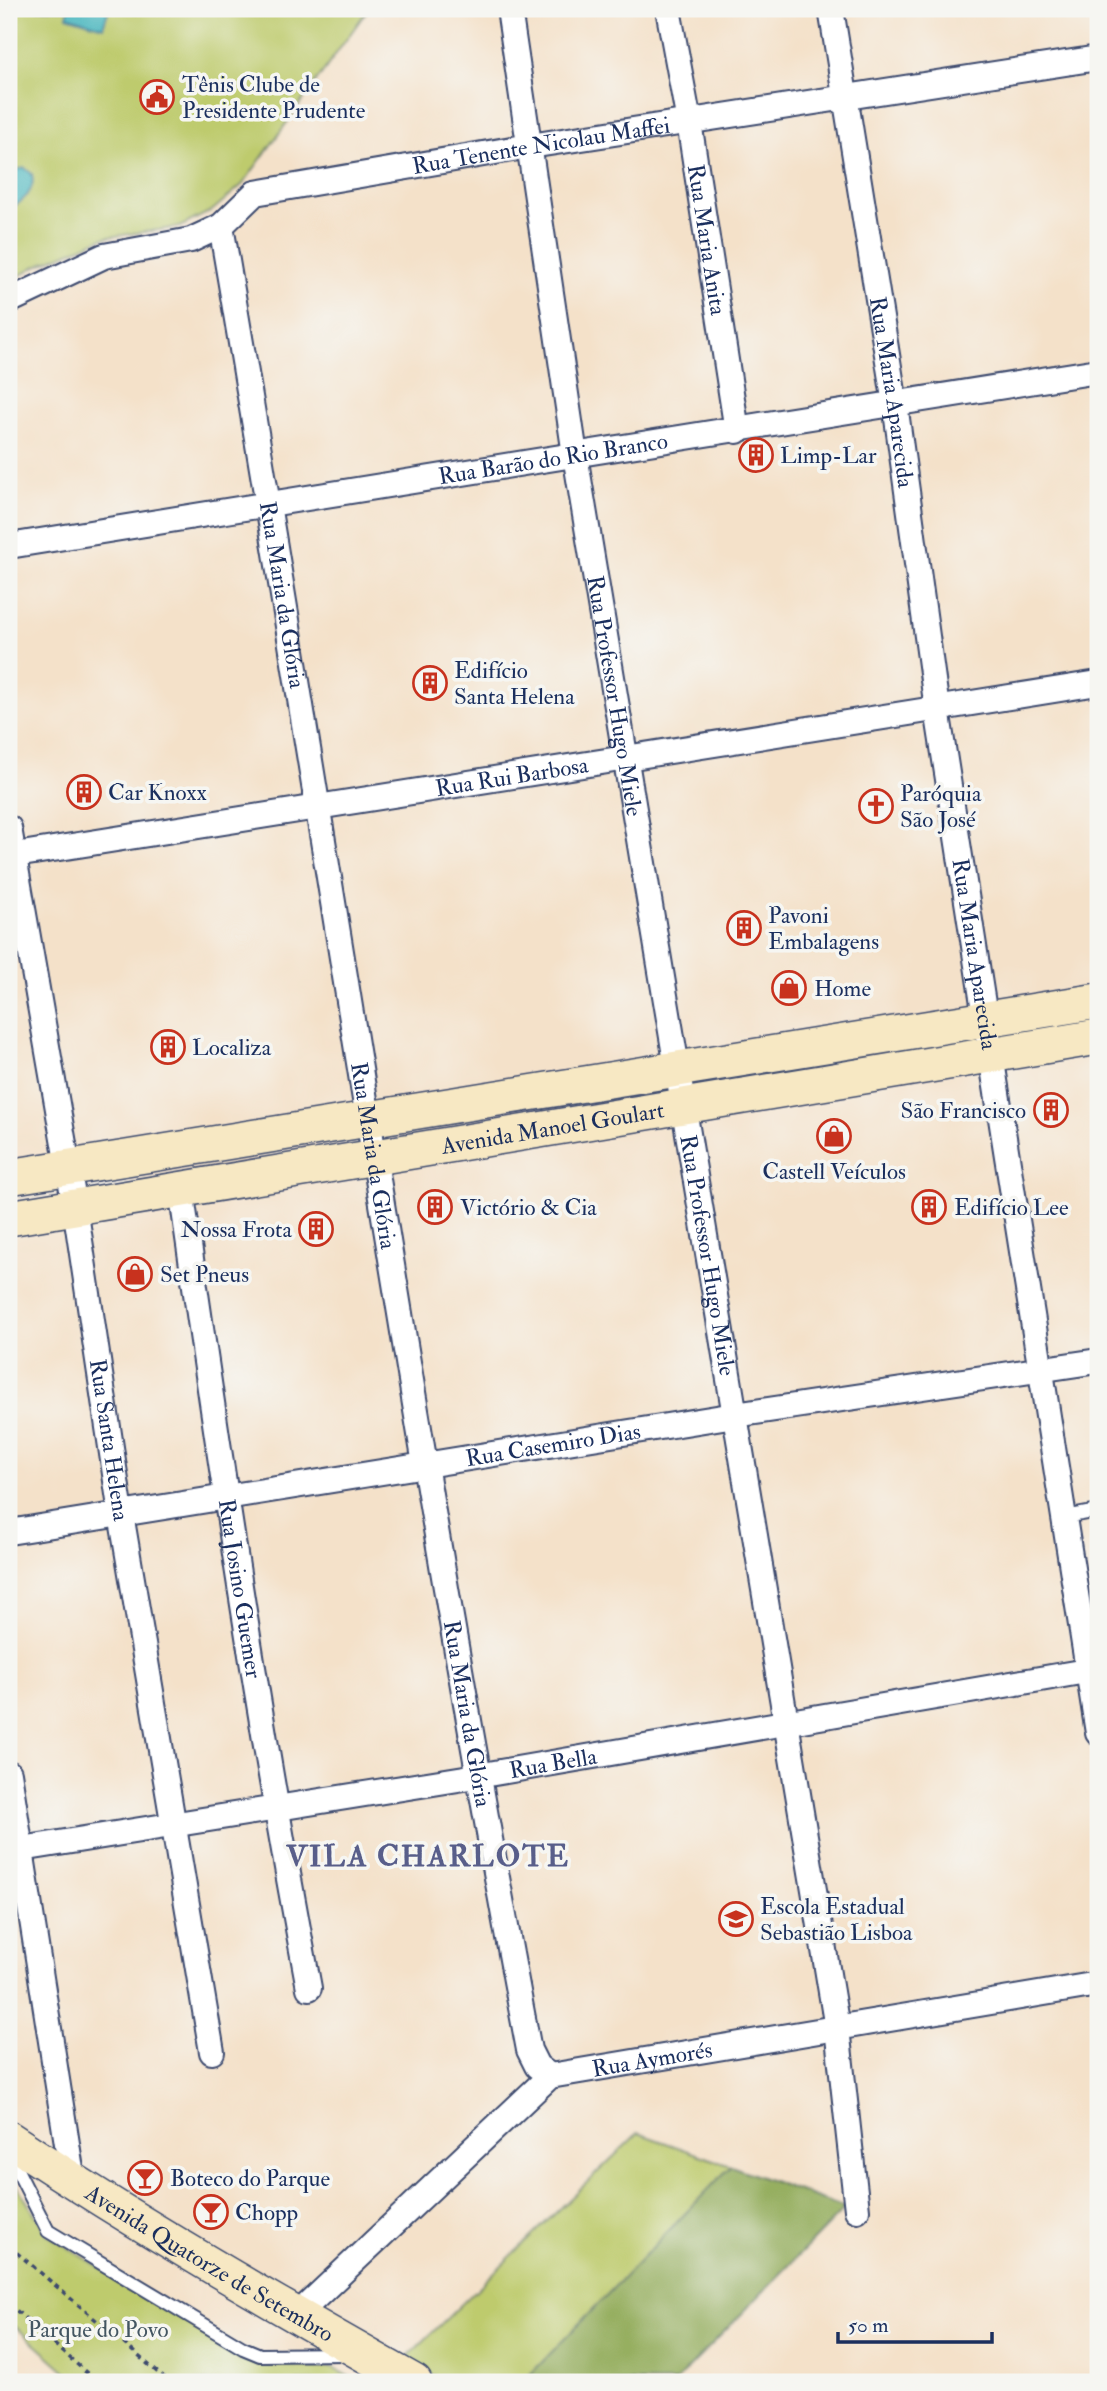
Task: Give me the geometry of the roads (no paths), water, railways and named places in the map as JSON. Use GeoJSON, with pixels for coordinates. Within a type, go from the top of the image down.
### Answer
{"type":"FeatureCollection","features":[{"type":"Feature","properties":{"kind":"main road","name":"Avenida Manoel Goulart"},"geometry":{"type":"LineString","coordinates":[[9,1177],[1098,1001]]}},
{"type":"Feature","properties":{"kind":"main road","name":"Avenida Manoel Goulart"},"geometry":{"type":"LineString","coordinates":[[9,1218],[1098,1037]]}},
{"type":"Feature","properties":{"kind":"main road","name":"Avenida Quatorze de Setembro"},"geometry":{"type":"LineString","coordinates":[[9,2139],[74,2182],[296,2316],[414,2382]]}},
{"type":"Feature","properties":{"kind":"street","name":"Rua Professor Hugo Miele"},"geometry":{"type":"LineString","coordinates":[[509,9],[575,455],[837,2028],[857,2210]]}},
{"type":"Feature","properties":{"kind":"street","name":"Rua Maria Anita"},"geometry":{"type":"LineString","coordinates":[[668,9],[689,122],[737,431]]}},
{"type":"Feature","properties":{"kind":"street","name":"Rua Maria Aparecida"},"geometry":{"type":"LineString","coordinates":[[831,9],[895,404],[937,709],[991,1055],[1065,1517],[1093,1669],[1098,1733]]}},
{"type":"Feature","properties":{"kind":"street","name":"Rua Tenente Nicolau Maffei"},"geometry":{"type":"LineString","coordinates":[[9,301],[104,256],[191,240],[221,226],[255,193],[530,146],[1098,58]]}},
{"type":"Feature","properties":{"kind":"street","name":"Rua Maria da Glória"},"geometry":{"type":"LineString","coordinates":[[221,226],[269,502],[367,1120],[477,1776],[528,2050],[537,2066],[550,2076]]}},
{"type":"Feature","properties":{"kind":"street","name":"Rua Barão do Rio Branco"},"geometry":{"type":"LineString","coordinates":[[9,546],[269,502],[737,431],[1098,371]]}},
{"type":"Feature","properties":{"kind":"street","name":"Rua Rui Barbosa"},"geometry":{"type":"LineString","coordinates":[[11,855],[1098,683]]}},
{"type":"Feature","properties":{"kind":"street","name":"Rua Santa Helena"},"geometry":{"type":"LineString","coordinates":[[9,828],[11,855],[75,1207],[121,1514],[212,2052]]}},
{"type":"Feature","properties":{"kind":"street","name":"Rua Josino Guemer"},"geometry":{"type":"LineString","coordinates":[[181,1189],[225,1497],[275,1808],[309,1988]]}},
{"type":"Feature","properties":{"kind":"street","name":"Rua Casemiro Dias"},"geometry":{"type":"LineString","coordinates":[[9,1532],[735,1415],[1098,1361]]}},
{"type":"Feature","properties":{"kind":"street","name":"Rua Bella"},"geometry":{"type":"LineString","coordinates":[[15,1850],[477,1776],[1093,1669]]}},
{"type":"Feature","properties":{"kind":"street"},"geometry":{"type":"LineString","coordinates":[[9,1773],[15,1850],[74,2182]]}},
{"type":"Feature","properties":{"kind":"street","name":"Rua Aymorés"},"geometry":{"type":"LineString","coordinates":[[550,2076],[1098,1984]]}},
{"type":"Feature","properties":{"kind":"street"},"geometry":{"type":"LineString","coordinates":[[296,2316],[550,2076]]}},
{"type":"Feature","properties":{"kind":"lane"},"geometry":{"type":"LineString","coordinates":[[1065,1517],[1098,1511]]}},
{"type":"Feature","properties":{"kind":"lane"},"geometry":{"type":"LineString","coordinates":[[9,2154],[48,2231],[243,2348],[260,2355],[364,2354]]}},
{"type":"Feature","properties":{"kind":"water"},"geometry":{"type":"Polygon","coordinates":[[[69,9],[109,9],[103,27],[67,16],[69,9]]]}},
{"type":"Feature","properties":{"kind":"water"},"geometry":{"type":"Polygon","coordinates":[[[25,168],[32,174],[32,186],[23,199],[9,210],[9,171],[25,168]]]}},
{"type":"Feature","properties":{"kind":"place","name":"Tênis Clube de Presidente Prudente"},"geometry":{"type":"Point","coordinates":[157,97]}},
{"type":"Feature","properties":{"kind":"place","name":"Limp-Lar"},"geometry":{"type":"Point","coordinates":[756,455]}},
{"type":"Feature","properties":{"kind":"place","name":"Edifício Santa Helena"},"geometry":{"type":"Point","coordinates":[430,683]}},
{"type":"Feature","properties":{"kind":"place","name":"Car Knoxx"},"geometry":{"type":"Point","coordinates":[84,792]}},
{"type":"Feature","properties":{"kind":"place","name":"Paróquia São José"},"geometry":{"type":"Point","coordinates":[876,806]}},
{"type":"Feature","properties":{"kind":"place","name":"Pavoni Embalagens"},"geometry":{"type":"Point","coordinates":[744,928]}},
{"type":"Feature","properties":{"kind":"place","name":"Home"},"geometry":{"type":"Point","coordinates":[789,988]}},
{"type":"Feature","properties":{"kind":"place","name":"Localiza"},"geometry":{"type":"Point","coordinates":[168,1047]}},
{"type":"Feature","properties":{"kind":"place","name":"São Francisco"},"geometry":{"type":"Point","coordinates":[1051,1110]}},
{"type":"Feature","properties":{"kind":"place","name":"Castell Veículos"},"geometry":{"type":"Point","coordinates":[834,1136]}},
{"type":"Feature","properties":{"kind":"place","name":"Victório & Cia"},"geometry":{"type":"Point","coordinates":[435,1207]}},
{"type":"Feature","properties":{"kind":"place","name":"Edifício Lee"},"geometry":{"type":"Point","coordinates":[929,1207]}},
{"type":"Feature","properties":{"kind":"place","name":"Nossa Frota"},"geometry":{"type":"Point","coordinates":[316,1229]}},
{"type":"Feature","properties":{"kind":"place","name":"Set Pneus"},"geometry":{"type":"Point","coordinates":[135,1274]}},
{"type":"Feature","properties":{"kind":"place","name":"Escola Estadual Sebastião Lisboa"},"geometry":{"type":"Point","coordinates":[736,1919]}},
{"type":"Feature","properties":{"kind":"place","name":"Boteco do Parque"},"geometry":{"type":"Point","coordinates":[145,2178]}},
{"type":"Feature","properties":{"kind":"place","name":"Chopp"},"geometry":{"type":"Point","coordinates":[211,2212]}},
{"type":"Feature","properties":{"kind":"district","name":"VILA CHARLOTE"},"geometry":{"type":"Point","coordinates":[428,1856]}},
{"type":"Feature","properties":{"kind":"park label","name":"Parque do Povo"},"geometry":{"type":"Point","coordinates":[98,2329]}}]}
